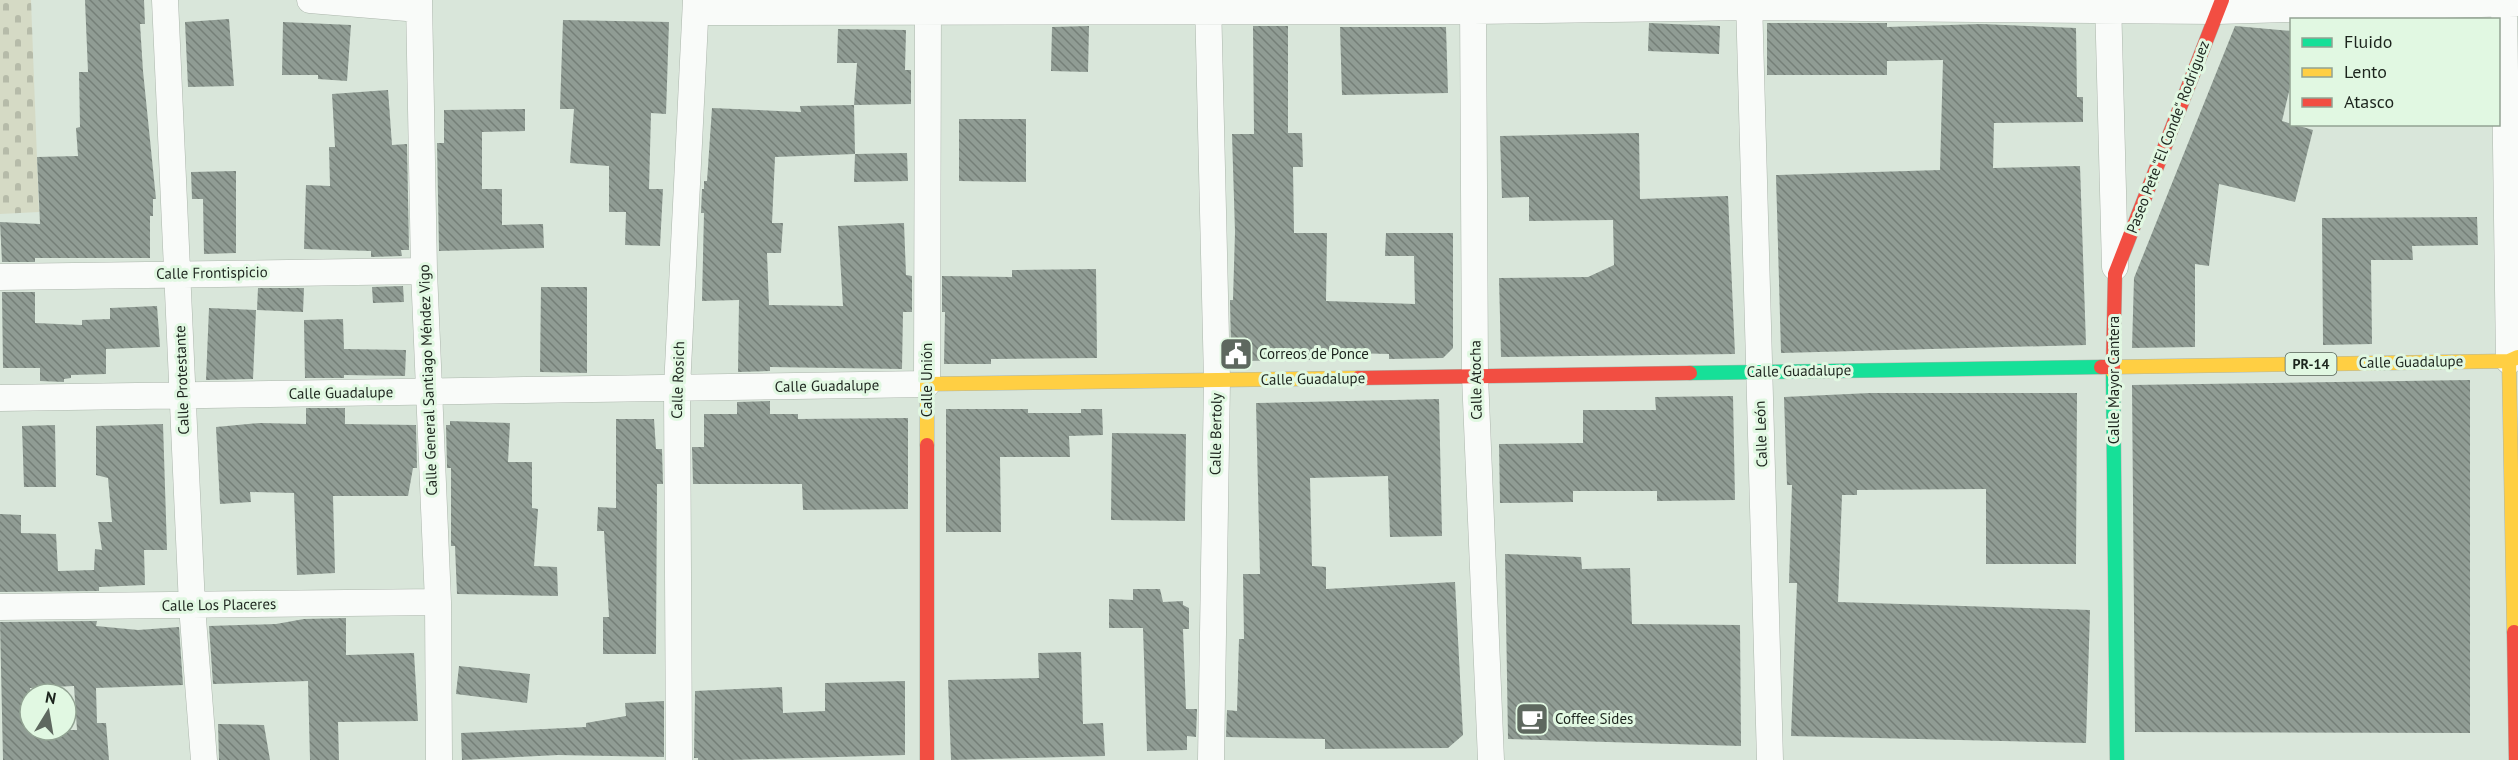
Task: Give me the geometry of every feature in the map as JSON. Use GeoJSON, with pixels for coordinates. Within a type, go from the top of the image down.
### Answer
{"type":"FeatureCollection","features":[{"type":"Feature","properties":{"kind":"street","name":"Calle Protestante"},"geometry":{"type":"LineString","coordinates":[[165,0],[192,606],[204,760]]}},
{"type":"Feature","properties":{"kind":"street"},"geometry":{"type":"LineString","coordinates":[[310,0],[419,5]]}},
{"type":"Feature","properties":{"kind":"street"},"geometry":{"type":"LineString","coordinates":[[696,6],[1749,3],[2219,6],[2508,2],[2515,360],[2517,760]]}},
{"type":"Feature","properties":{"kind":"street","name":"Calle León"},"geometry":{"type":"LineString","coordinates":[[1749,3],[1770,760]]}},
{"type":"Feature","properties":{"kind":"street","name":"Calle General Santiago Méndez Vigo"},"geometry":{"type":"LineString","coordinates":[[419,5],[423,271],[438,602],[439,760]]}},
{"type":"Feature","properties":{"kind":"street","name":"Calle Atocha"},"geometry":{"type":"LineString","coordinates":[[1473,5],[1475,376],[1491,760]]}},
{"type":"Feature","properties":{"kind":"street","name":"Calle Mayor Cantera"},"geometry":{"type":"LineString","coordinates":[[2108,5],[2115,274],[2113,367],[2117,760]]}},
{"type":"Feature","properties":{"kind":"street","name":"Calle Rosich"},"geometry":{"type":"LineString","coordinates":[[679,760],[677,388],[696,6]]}},
{"type":"Feature","properties":{"kind":"street","name":"Calle Unión"},"geometry":{"type":"LineString","coordinates":[[927,760],[928,6]]}},
{"type":"Feature","properties":{"kind":"street","name":"Calle Bertoly"},"geometry":{"type":"LineString","coordinates":[[1208,6],[1217,380],[1211,760]]}},
{"type":"Feature","properties":{"kind":"street","name":"Paseo Pete \"El Conde\" Rodríguez"},"geometry":{"type":"LineString","coordinates":[[2115,274],[2219,6]]}},
{"type":"Feature","properties":{"kind":"street","name":"Calle Frontispicio"},"geometry":{"type":"LineString","coordinates":[[0,277],[423,271]]}},
{"type":"Feature","properties":{"kind":"street","name":"Calle Guadalupe"},"geometry":{"type":"LineString","coordinates":[[0,398],[2515,360]]}},
{"type":"Feature","properties":{"kind":"street","name":"Calle Los Placeres"},"geometry":{"type":"LineString","coordinates":[[0,607],[438,602]]}},
{"type":"Feature","properties":{"kind":"green space"},"geometry":{"type":"Polygon","coordinates":[[[0,0],[31,0],[39,212],[0,214],[0,0]]]}},
{"type":"Feature","properties":{"kind":"building"},"geometry":{"type":"Polygon","coordinates":[[[85,0],[144,0],[145,24],[140,24],[156,199],[153,199],[153,216],[150,216],[150,258],[35,258],[35,262],[2,262],[0,222],[40,224],[37,157],[78,156],[76,128],[80,127],[79,72],[88,72],[85,0]]]}},
{"type":"Feature","properties":{"kind":"building"},"geometry":{"type":"Polygon","coordinates":[[[229,19],[234,86],[188,87],[185,22],[229,19]]]}},
{"type":"Feature","properties":{"kind":"building"},"geometry":{"type":"Polygon","coordinates":[[[563,20],[669,22],[666,114],[651,113],[649,189],[663,189],[660,246],[625,245],[626,212],[609,212],[609,166],[570,163],[574,109],[560,109],[563,20]]]}},
{"type":"Feature","properties":{"kind":"building"},"geometry":{"type":"Polygon","coordinates":[[[283,22],[351,25],[347,81],[318,79],[318,75],[282,75],[283,22]]]}},
{"type":"Feature","properties":{"kind":"building"},"geometry":{"type":"Polygon","coordinates":[[[1649,23],[1720,26],[1719,54],[1648,51],[1649,23]]]}},
{"type":"Feature","properties":{"kind":"building"},"geometry":{"type":"Polygon","coordinates":[[[1767,23],[1887,23],[1887,27],[1981,24],[2076,28],[2077,97],[2083,97],[2083,122],[1994,123],[1993,168],[2080,166],[2086,345],[1781,353],[1776,175],[1940,170],[1943,60],[1887,61],[1887,75],[1767,75],[1767,23]]]}},
{"type":"Feature","properties":{"kind":"building"},"geometry":{"type":"Polygon","coordinates":[[[1089,26],[1088,72],[1051,71],[1052,27],[1089,26]]]}},
{"type":"Feature","properties":{"kind":"building"},"geometry":{"type":"Polygon","coordinates":[[[1253,26],[1288,26],[1288,133],[1302,133],[1303,167],[1293,167],[1294,233],[1327,233],[1326,301],[1415,304],[1414,256],[1385,256],[1386,233],[1453,233],[1453,348],[1443,358],[1389,359],[1389,354],[1310,352],[1310,360],[1243,361],[1231,350],[1230,300],[1233,300],[1235,232],[1232,134],[1254,134],[1253,26]]]}},
{"type":"Feature","properties":{"kind":"building"},"geometry":{"type":"Polygon","coordinates":[[[2235,26],[2290,31],[2290,87],[2282,121],[2290,123],[2290,126],[2313,130],[2295,202],[2219,184],[2209,266],[2195,264],[2195,347],[2132,348],[2134,278],[2235,26]]]}},
{"type":"Feature","properties":{"kind":"building"},"geometry":{"type":"Polygon","coordinates":[[[1340,27],[1446,27],[1448,93],[1342,95],[1340,27]]]}},
{"type":"Feature","properties":{"kind":"building"},"geometry":{"type":"Polygon","coordinates":[[[838,29],[906,30],[905,70],[911,70],[911,104],[854,105],[857,63],[837,63],[838,29]]]}},
{"type":"Feature","properties":{"kind":"building"},"geometry":{"type":"Polygon","coordinates":[[[388,90],[392,145],[407,144],[409,250],[401,250],[402,256],[371,257],[371,251],[304,249],[306,185],[330,186],[329,147],[335,147],[332,94],[388,90]]]}},
{"type":"Feature","properties":{"kind":"building"},"geometry":{"type":"Polygon","coordinates":[[[854,105],[855,154],[775,157],[772,223],[783,223],[781,253],[767,253],[769,305],[843,306],[838,226],[904,223],[906,275],[912,276],[912,312],[903,312],[902,369],[770,367],[770,371],[738,372],[739,300],[702,301],[704,213],[701,213],[702,189],[704,189],[704,181],[707,181],[712,108],[801,112],[800,106],[854,105]]]}},
{"type":"Feature","properties":{"kind":"building"},"geometry":{"type":"Polygon","coordinates":[[[525,109],[525,131],[482,132],[482,189],[502,189],[502,225],[543,224],[544,248],[439,251],[437,143],[444,143],[444,110],[525,109]]]}},
{"type":"Feature","properties":{"kind":"building"},"geometry":{"type":"Polygon","coordinates":[[[959,119],[1026,119],[1026,182],[959,181],[959,119]]]}},
{"type":"Feature","properties":{"kind":"building"},"geometry":{"type":"Polygon","coordinates":[[[1639,133],[1640,199],[1728,196],[1735,354],[1501,357],[1499,278],[1588,277],[1614,265],[1613,220],[1529,221],[1529,197],[1502,198],[1500,136],[1639,133]]]}},
{"type":"Feature","properties":{"kind":"building"},"geometry":{"type":"Polygon","coordinates":[[[907,153],[908,181],[854,182],[855,154],[907,153]]]}},
{"type":"Feature","properties":{"kind":"building"},"geometry":{"type":"Polygon","coordinates":[[[236,171],[236,253],[204,254],[203,199],[192,199],[191,172],[236,171]]]}},
{"type":"Feature","properties":{"kind":"building"},"geometry":{"type":"Polygon","coordinates":[[[2477,217],[2478,245],[2412,246],[2413,260],[2371,260],[2372,344],[2323,345],[2322,218],[2477,217]]]}},
{"type":"Feature","properties":{"kind":"building"},"geometry":{"type":"Polygon","coordinates":[[[1096,269],[1097,358],[991,359],[991,364],[944,364],[945,312],[942,312],[942,276],[1012,277],[1012,270],[1096,269]]]}},
{"type":"Feature","properties":{"kind":"building"},"geometry":{"type":"Polygon","coordinates":[[[403,286],[404,302],[373,303],[372,287],[403,286]]]}},
{"type":"Feature","properties":{"kind":"building"},"geometry":{"type":"Polygon","coordinates":[[[541,287],[587,287],[587,373],[540,372],[541,287]]]}},
{"type":"Feature","properties":{"kind":"building"},"geometry":{"type":"Polygon","coordinates":[[[258,288],[304,288],[303,312],[257,310],[258,288]]]}},
{"type":"Feature","properties":{"kind":"building"},"geometry":{"type":"Polygon","coordinates":[[[2,292],[35,292],[35,323],[82,325],[82,320],[110,319],[110,308],[157,306],[160,347],[106,349],[106,374],[71,375],[71,378],[64,379],[64,382],[40,381],[40,368],[3,368],[2,292]]]}},
{"type":"Feature","properties":{"kind":"building"},"geometry":{"type":"Polygon","coordinates":[[[209,308],[256,310],[253,379],[206,380],[209,308]]]}},
{"type":"Feature","properties":{"kind":"building"},"geometry":{"type":"Polygon","coordinates":[[[343,319],[344,349],[406,350],[405,376],[344,375],[344,378],[305,378],[304,320],[343,319]]]}},
{"type":"Feature","properties":{"kind":"building"},"geometry":{"type":"Polygon","coordinates":[[[2470,380],[2470,733],[2135,732],[2132,385],[2470,380]]]}},
{"type":"Feature","properties":{"kind":"building"},"geometry":{"type":"Polygon","coordinates":[[[1870,393],[2077,393],[2076,564],[1986,564],[1986,489],[1857,490],[1857,495],[1842,495],[1838,602],[2090,610],[2086,743],[1791,736],[1797,583],[1789,583],[1792,485],[1787,485],[1784,397],[1870,393]]]}},
{"type":"Feature","properties":{"kind":"building"},"geometry":{"type":"Polygon","coordinates":[[[1733,396],[1735,500],[1657,501],[1657,491],[1573,491],[1573,502],[1500,503],[1499,444],[1583,443],[1583,410],[1656,410],[1655,397],[1733,396]]]}},
{"type":"Feature","properties":{"kind":"building"},"geometry":{"type":"Polygon","coordinates":[[[1439,399],[1442,536],[1390,537],[1388,476],[1310,478],[1312,566],[1326,567],[1326,589],[1455,582],[1463,735],[1448,748],[1325,749],[1325,739],[1226,737],[1227,710],[1237,711],[1239,639],[1244,639],[1243,574],[1260,574],[1256,403],[1439,399]]]}},
{"type":"Feature","properties":{"kind":"building"},"geometry":{"type":"Polygon","coordinates":[[[770,401],[770,414],[798,414],[798,419],[908,418],[908,509],[803,510],[802,484],[693,484],[692,447],[704,447],[704,414],[737,414],[737,402],[770,401]]]}},
{"type":"Feature","properties":{"kind":"building"},"geometry":{"type":"Polygon","coordinates":[[[306,408],[345,408],[345,424],[416,425],[417,468],[413,468],[408,496],[333,496],[335,573],[297,575],[294,493],[250,492],[251,502],[220,504],[216,427],[260,423],[306,424],[306,408]]]}},
{"type":"Feature","properties":{"kind":"building"},"geometry":{"type":"Polygon","coordinates":[[[946,409],[1028,409],[1028,413],[1081,413],[1081,409],[1102,409],[1103,435],[1069,436],[1070,457],[1000,457],[1001,532],[946,532],[946,409]]]}},
{"type":"Feature","properties":{"kind":"building"},"geometry":{"type":"Polygon","coordinates":[[[616,419],[654,419],[656,449],[662,449],[663,484],[657,484],[656,654],[603,654],[603,617],[609,617],[604,531],[597,531],[598,507],[616,508],[616,419]]]}},
{"type":"Feature","properties":{"kind":"building"},"geometry":{"type":"Polygon","coordinates":[[[450,421],[510,423],[508,462],[532,462],[532,508],[538,509],[534,566],[557,567],[558,596],[457,594],[455,546],[451,546],[451,468],[447,468],[446,425],[450,425],[450,421]]]}},
{"type":"Feature","properties":{"kind":"building"},"geometry":{"type":"Polygon","coordinates":[[[163,424],[167,550],[144,550],[145,585],[99,587],[99,591],[0,592],[0,514],[21,515],[21,533],[56,534],[58,571],[94,570],[95,549],[102,550],[98,522],[112,522],[108,478],[96,475],[96,426],[163,424]]]}},
{"type":"Feature","properties":{"kind":"building"},"geometry":{"type":"Polygon","coordinates":[[[55,425],[56,487],[24,487],[22,426],[55,425]]]}},
{"type":"Feature","properties":{"kind":"building"},"geometry":{"type":"Polygon","coordinates":[[[1112,433],[1186,434],[1185,521],[1111,520],[1112,433]]]}},
{"type":"Feature","properties":{"kind":"building"},"geometry":{"type":"Polygon","coordinates":[[[1505,554],[1581,557],[1582,569],[1630,568],[1632,624],[1740,625],[1741,746],[1508,739],[1505,554]]]}},
{"type":"Feature","properties":{"kind":"building"},"geometry":{"type":"Polygon","coordinates":[[[1133,589],[1160,589],[1163,602],[1183,601],[1183,605],[1189,608],[1189,629],[1183,629],[1186,709],[1197,709],[1196,737],[1187,736],[1187,750],[1147,751],[1143,628],[1109,628],[1109,599],[1133,600],[1133,589]]]}},
{"type":"Feature","properties":{"kind":"building"},"geometry":{"type":"Polygon","coordinates":[[[346,618],[346,655],[414,653],[418,721],[338,722],[339,760],[310,760],[308,681],[213,684],[209,626],[276,624],[304,619],[346,618]]]}},
{"type":"Feature","properties":{"kind":"building"},"geometry":{"type":"Polygon","coordinates":[[[97,621],[96,626],[138,630],[179,627],[183,685],[96,688],[97,723],[106,723],[109,760],[3,760],[0,622],[97,621]]]}},
{"type":"Feature","properties":{"kind":"building"},"geometry":{"type":"Polygon","coordinates":[[[1081,652],[1083,724],[1103,723],[1105,756],[951,760],[948,680],[1039,678],[1038,653],[1081,652]]]}},
{"type":"Feature","properties":{"kind":"building"},"geometry":{"type":"Polygon","coordinates":[[[459,666],[530,674],[527,703],[456,694],[459,666]]]}},
{"type":"Feature","properties":{"kind":"building"},"geometry":{"type":"Polygon","coordinates":[[[905,681],[905,755],[732,760],[694,758],[695,691],[782,687],[783,713],[825,711],[825,683],[905,681]]]}},
{"type":"Feature","properties":{"kind":"building"},"geometry":{"type":"Polygon","coordinates":[[[664,701],[664,757],[558,755],[462,760],[461,733],[586,727],[586,723],[626,716],[625,703],[664,701]]]}},
{"type":"Feature","properties":{"kind":"building"},"geometry":{"type":"Polygon","coordinates":[[[218,724],[264,725],[270,760],[219,760],[218,724]]]}},
{"type":"Feature","properties":{"kind":"traffic: fast"},"geometry":{"type":"LineString","coordinates":[[1690,373],[2101,367]]}},
{"type":"Feature","properties":{"kind":"traffic: fast"},"geometry":{"type":"LineString","coordinates":[[2113,372],[2117,760]]}},
{"type":"Feature","properties":{"kind":"traffic: slow"},"geometry":{"type":"LineString","coordinates":[[2113,372],[2113,367],[2509,361],[2518,357]]}},
{"type":"Feature","properties":{"kind":"traffic: slow"},"geometry":{"type":"LineString","coordinates":[[2509,361],[2514,632]]}},
{"type":"Feature","properties":{"kind":"traffic: slow"},"geometry":{"type":"LineString","coordinates":[[927,445],[927,384],[1358,378]]}},
{"type":"Feature","properties":{"kind":"traffic: jam"},"geometry":{"type":"LineString","coordinates":[[2101,367],[2113,367],[2115,274],[2222,0]]}},
{"type":"Feature","properties":{"kind":"traffic: jam"},"geometry":{"type":"LineString","coordinates":[[1358,378],[1690,373]]}},
{"type":"Feature","properties":{"kind":"traffic: jam"},"geometry":{"type":"LineString","coordinates":[[927,445],[927,760]]}},
{"type":"Feature","properties":{"kind":"traffic: jam"},"geometry":{"type":"LineString","coordinates":[[2514,632],[2516,760]]}},
{"type":"Feature","properties":{"kind":"place","name":"Correos de Ponce"},"geometry":{"type":"Point","coordinates":[1236,354]}},
{"type":"Feature","properties":{"kind":"place","name":"Coffee Sides"},"geometry":{"type":"Point","coordinates":[1532,719]}}]}
